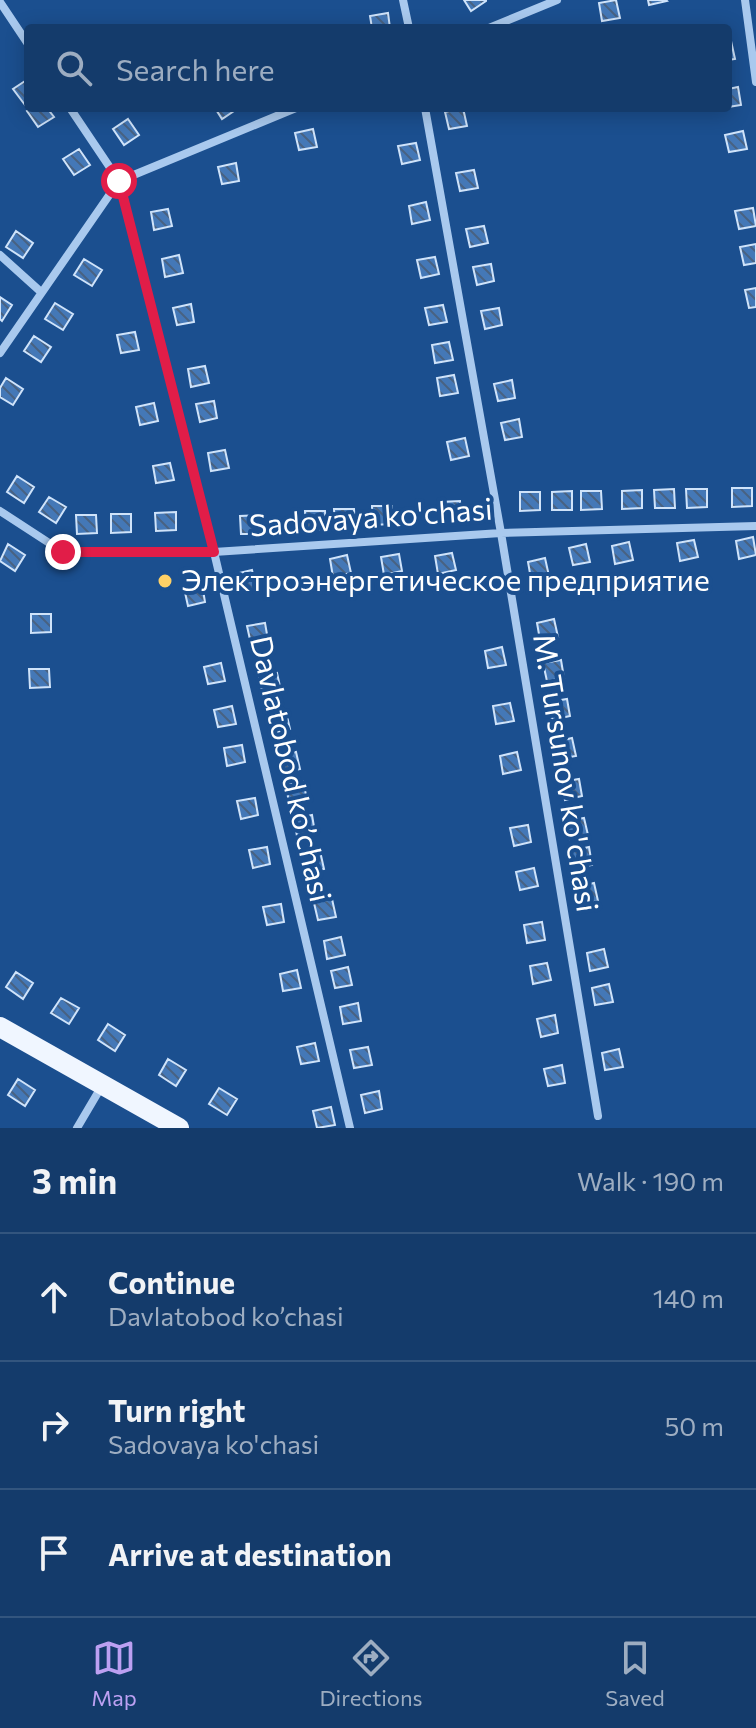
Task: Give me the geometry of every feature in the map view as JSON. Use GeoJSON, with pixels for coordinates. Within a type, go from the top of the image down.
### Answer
{"type":"FeatureCollection","features":[{"type":"Feature","properties":{"kind":"main road"},"geometry":{"type":"LineString","coordinates":[[0,1027],[179,1128]]}},
{"type":"Feature","properties":{"kind":"street"},"geometry":{"type":"LineString","coordinates":[[403,0],[408,24]]}},
{"type":"Feature","properties":{"kind":"street"},"geometry":{"type":"LineString","coordinates":[[499,24],[557,0]]}},
{"type":"Feature","properties":{"kind":"street"},"geometry":{"type":"LineString","coordinates":[[745,0],[756,82]]}},
{"type":"Feature","properties":{"kind":"street"},"geometry":{"type":"LineString","coordinates":[[0,2],[24,38]]}},
{"type":"Feature","properties":{"kind":"street","name":"Davlatobod ko’chasi"},"geometry":{"type":"LineString","coordinates":[[73,112],[119,181],[214,552],[350,1128]]}},
{"type":"Feature","properties":{"kind":"street"},"geometry":{"type":"LineString","coordinates":[[0,353],[119,181],[286,112]]}},
{"type":"Feature","properties":{"kind":"street","name":"M. Tursunov ko'chasi"},"geometry":{"type":"LineString","coordinates":[[426,112],[501,533],[598,1116]]}},
{"type":"Feature","properties":{"kind":"street"},"geometry":{"type":"LineString","coordinates":[[0,255],[41,292]]}},
{"type":"Feature","properties":{"kind":"street","name":"Sadovaya ko'chasi"},"geometry":{"type":"LineString","coordinates":[[0,511],[63,552],[214,552],[501,533],[756,526]]}},
{"type":"Feature","properties":{"kind":"street"},"geometry":{"type":"LineString","coordinates":[[77,1128],[103,1084]]}},
{"type":"Feature","properties":{"kind":"building"},"geometry":{"type":"Polygon","coordinates":[[[464,0],[486,0],[486,1],[471,11],[464,0]]]}},
{"type":"Feature","properties":{"kind":"building"},"geometry":{"type":"Polygon","coordinates":[[[616,0],[620,18],[602,21],[599,3],[616,0]]]}},
{"type":"Feature","properties":{"kind":"building"},"geometry":{"type":"Polygon","coordinates":[[[648,0],[666,0],[667,1],[649,5],[648,0]]]}},
{"type":"Feature","properties":{"kind":"building"},"geometry":{"type":"Polygon","coordinates":[[[388,13],[389,24],[371,24],[370,16],[388,13]]]}},
{"type":"Feature","properties":{"kind":"building"},"geometry":{"type":"Polygon","coordinates":[[[24,82],[24,104],[13,89],[24,82]]]}},
{"type":"Feature","properties":{"kind":"building"},"geometry":{"type":"Polygon","coordinates":[[[738,87],[741,105],[732,106],[732,88],[738,87]]]}},
{"type":"Feature","properties":{"kind":"building"},"geometry":{"type":"Polygon","coordinates":[[[28,112],[50,112],[54,117],[38,127],[28,112]]]}},
{"type":"Feature","properties":{"kind":"building"},"geometry":{"type":"Polygon","coordinates":[[[218,112],[232,112],[222,119],[218,112]]]}},
{"type":"Feature","properties":{"kind":"building"},"geometry":{"type":"Polygon","coordinates":[[[445,112],[464,112],[467,126],[449,129],[445,112]]]}},
{"type":"Feature","properties":{"kind":"building"},"geometry":{"type":"Polygon","coordinates":[[[128,119],[139,135],[124,145],[113,129],[128,119]]]}},
{"type":"Feature","properties":{"kind":"building"},"geometry":{"type":"Polygon","coordinates":[[[313,129],[317,147],[299,150],[295,133],[313,129]]]}},
{"type":"Feature","properties":{"kind":"building"},"geometry":{"type":"Polygon","coordinates":[[[743,131],[747,149],[729,152],[725,135],[743,131]]]}},
{"type":"Feature","properties":{"kind":"building"},"geometry":{"type":"Polygon","coordinates":[[[416,143],[420,160],[402,164],[398,146],[416,143]]]}},
{"type":"Feature","properties":{"kind":"building"},"geometry":{"type":"Polygon","coordinates":[[[79,149],[90,165],[74,175],[63,159],[79,149]]]}},
{"type":"Feature","properties":{"kind":"building"},"geometry":{"type":"Polygon","coordinates":[[[236,163],[239,181],[222,184],[218,167],[236,163]]]}},
{"type":"Feature","properties":{"kind":"building"},"geometry":{"type":"Polygon","coordinates":[[[474,170],[478,188],[460,191],[456,173],[474,170]]]}},
{"type":"Feature","properties":{"kind":"building"},"geometry":{"type":"Polygon","coordinates":[[[426,202],[430,220],[412,224],[409,206],[426,202]]]}},
{"type":"Feature","properties":{"kind":"building"},"geometry":{"type":"Polygon","coordinates":[[[753,208],[756,226],[739,229],[735,211],[753,208]]]}},
{"type":"Feature","properties":{"kind":"building"},"geometry":{"type":"Polygon","coordinates":[[[168,209],[172,226],[154,230],[151,212],[168,209]]]}},
{"type":"Feature","properties":{"kind":"building"},"geometry":{"type":"Polygon","coordinates":[[[484,226],[488,243],[470,247],[466,229],[484,226]]]}},
{"type":"Feature","properties":{"kind":"building"},"geometry":{"type":"Polygon","coordinates":[[[16,231],[33,243],[23,258],[6,247],[16,231]]]}},
{"type":"Feature","properties":{"kind":"building"},"geometry":{"type":"Polygon","coordinates":[[[756,244],[756,263],[744,265],[740,247],[756,244]]]}},
{"type":"Feature","properties":{"kind":"building"},"geometry":{"type":"Polygon","coordinates":[[[179,255],[183,273],[165,277],[162,259],[179,255]]]}},
{"type":"Feature","properties":{"kind":"building"},"geometry":{"type":"Polygon","coordinates":[[[435,257],[439,274],[421,278],[417,260],[435,257]]]}},
{"type":"Feature","properties":{"kind":"building"},"geometry":{"type":"Polygon","coordinates":[[[84,259],[102,270],[92,286],[74,275],[84,259]]]}},
{"type":"Feature","properties":{"kind":"building"},"geometry":{"type":"Polygon","coordinates":[[[491,264],[494,281],[477,285],[473,267],[491,264]]]}},
{"type":"Feature","properties":{"kind":"building"},"geometry":{"type":"Polygon","coordinates":[[[756,288],[756,307],[749,308],[745,290],[756,288]]]}},
{"type":"Feature","properties":{"kind":"building"},"geometry":{"type":"Polygon","coordinates":[[[0,297],[12,305],[2,321],[0,319],[0,297]]]}},
{"type":"Feature","properties":{"kind":"building"},"geometry":{"type":"Polygon","coordinates":[[[55,303],[73,314],[63,330],[45,319],[55,303]]]}},
{"type":"Feature","properties":{"kind":"building"},"geometry":{"type":"Polygon","coordinates":[[[191,304],[194,322],[177,325],[173,308],[191,304]]]}},
{"type":"Feature","properties":{"kind":"building"},"geometry":{"type":"Polygon","coordinates":[[[443,305],[447,322],[429,325],[425,308],[443,305]]]}},
{"type":"Feature","properties":{"kind":"building"},"geometry":{"type":"Polygon","coordinates":[[[499,308],[502,325],[485,329],[481,311],[499,308]]]}},
{"type":"Feature","properties":{"kind":"building"},"geometry":{"type":"Polygon","coordinates":[[[135,332],[139,350],[121,353],[117,335],[135,332]]]}},
{"type":"Feature","properties":{"kind":"building"},"geometry":{"type":"Polygon","coordinates":[[[34,336],[51,347],[41,362],[24,351],[34,336]]]}},
{"type":"Feature","properties":{"kind":"building"},"geometry":{"type":"Polygon","coordinates":[[[449,342],[453,360],[435,363],[432,345],[449,342]]]}},
{"type":"Feature","properties":{"kind":"building"},"geometry":{"type":"Polygon","coordinates":[[[205,366],[209,383],[191,387],[188,369],[205,366]]]}},
{"type":"Feature","properties":{"kind":"building"},"geometry":{"type":"Polygon","coordinates":[[[454,375],[458,393],[440,396],[437,378],[454,375]]]}},
{"type":"Feature","properties":{"kind":"building"},"geometry":{"type":"Polygon","coordinates":[[[6,378],[23,389],[13,405],[0,397],[0,388],[6,378]]]}},
{"type":"Feature","properties":{"kind":"building"},"geometry":{"type":"Polygon","coordinates":[[[512,380],[515,398],[498,401],[494,384],[512,380]]]}},
{"type":"Feature","properties":{"kind":"building"},"geometry":{"type":"Polygon","coordinates":[[[214,401],[217,418],[200,422],[196,404],[214,401]]]}},
{"type":"Feature","properties":{"kind":"building"},"geometry":{"type":"Polygon","coordinates":[[[154,403],[158,421],[140,425],[136,407],[154,403]]]}},
{"type":"Feature","properties":{"kind":"building"},"geometry":{"type":"Polygon","coordinates":[[[519,419],[522,437],[505,440],[501,423],[519,419]]]}},
{"type":"Feature","properties":{"kind":"building"},"geometry":{"type":"Polygon","coordinates":[[[465,438],[469,456],[451,460],[447,442],[465,438]]]}},
{"type":"Feature","properties":{"kind":"building"},"geometry":{"type":"Polygon","coordinates":[[[225,450],[229,468],[211,471],[208,453],[225,450]]]}},
{"type":"Feature","properties":{"kind":"building"},"geometry":{"type":"Polygon","coordinates":[[[170,463],[174,480],[156,483],[153,466],[170,463]]]}},
{"type":"Feature","properties":{"kind":"building"},"geometry":{"type":"Polygon","coordinates":[[[17,476],[34,487],[24,503],[7,492],[17,476]]]}},
{"type":"Feature","properties":{"kind":"building"},"geometry":{"type":"Polygon","coordinates":[[[732,488],[752,488],[752,506],[732,507],[732,488]]]}},
{"type":"Feature","properties":{"kind":"building"},"geometry":{"type":"Polygon","coordinates":[[[674,489],[675,508],[655,508],[654,490],[674,489]]]}},
{"type":"Feature","properties":{"kind":"building"},"geometry":{"type":"Polygon","coordinates":[[[686,489],[707,489],[707,507],[687,508],[686,489]]]}},
{"type":"Feature","properties":{"kind":"building"},"geometry":{"type":"Polygon","coordinates":[[[642,490],[642,508],[622,509],[622,491],[642,490]]]}},
{"type":"Feature","properties":{"kind":"building"},"geometry":{"type":"Polygon","coordinates":[[[572,491],[572,510],[552,510],[552,492],[572,491]]]}},
{"type":"Feature","properties":{"kind":"building"},"geometry":{"type":"Polygon","coordinates":[[[581,491],[601,491],[602,509],[581,510],[581,491]]]}},
{"type":"Feature","properties":{"kind":"building"},"geometry":{"type":"Polygon","coordinates":[[[520,492],[540,492],[540,510],[520,511],[520,492]]]}},
{"type":"Feature","properties":{"kind":"building"},"geometry":{"type":"Polygon","coordinates":[[[49,497],[66,507],[56,523],[39,512],[49,497]]]}},
{"type":"Feature","properties":{"kind":"building"},"geometry":{"type":"Polygon","coordinates":[[[460,501],[461,519],[441,520],[440,502],[460,501]]]}},
{"type":"Feature","properties":{"kind":"building"},"geometry":{"type":"Polygon","coordinates":[[[372,506],[392,506],[392,524],[372,525],[372,506]]]}},
{"type":"Feature","properties":{"kind":"building"},"geometry":{"type":"Polygon","coordinates":[[[334,509],[354,509],[355,527],[335,528],[334,509]]]}},
{"type":"Feature","properties":{"kind":"building"},"geometry":{"type":"Polygon","coordinates":[[[305,511],[325,511],[326,529],[306,530],[305,511]]]}},
{"type":"Feature","properties":{"kind":"building"},"geometry":{"type":"Polygon","coordinates":[[[176,512],[176,530],[156,531],[155,513],[176,512]]]}},
{"type":"Feature","properties":{"kind":"building"},"geometry":{"type":"Polygon","coordinates":[[[111,514],[131,514],[131,532],[111,533],[111,514]]]}},
{"type":"Feature","properties":{"kind":"building"},"geometry":{"type":"Polygon","coordinates":[[[76,515],[96,515],[97,533],[77,534],[76,515]]]}},
{"type":"Feature","properties":{"kind":"building"},"geometry":{"type":"Polygon","coordinates":[[[261,515],[261,534],[241,534],[240,516],[261,515]]]}},
{"type":"Feature","properties":{"kind":"building"},"geometry":{"type":"Polygon","coordinates":[[[753,537],[756,555],[739,559],[736,541],[753,537]]]}},
{"type":"Feature","properties":{"kind":"building"},"geometry":{"type":"Polygon","coordinates":[[[694,540],[698,557],[680,561],[677,543],[694,540]]]}},
{"type":"Feature","properties":{"kind":"building"},"geometry":{"type":"Polygon","coordinates":[[[629,542],[633,560],[615,564],[612,546],[629,542]]]}},
{"type":"Feature","properties":{"kind":"building"},"geometry":{"type":"Polygon","coordinates":[[[8,544],[25,555],[15,571],[0,561],[8,544]]]}},
{"type":"Feature","properties":{"kind":"building"},"geometry":{"type":"Polygon","coordinates":[[[586,544],[590,562],[573,565],[569,548],[586,544]]]}},
{"type":"Feature","properties":{"kind":"building"},"geometry":{"type":"Polygon","coordinates":[[[452,553],[456,570],[438,574],[435,556],[452,553]]]}},
{"type":"Feature","properties":{"kind":"building"},"geometry":{"type":"Polygon","coordinates":[[[399,554],[402,571],[384,575],[381,557],[399,554]]]}},
{"type":"Feature","properties":{"kind":"building"},"geometry":{"type":"Polygon","coordinates":[[[347,555],[351,573],[333,577],[330,559],[347,555]]]}},
{"type":"Feature","properties":{"kind":"building"},"geometry":{"type":"Polygon","coordinates":[[[545,558],[549,576],[531,579],[528,562],[545,558]]]}},
{"type":"Feature","properties":{"kind":"building"},"geometry":{"type":"Polygon","coordinates":[[[252,570],[256,588],[238,591],[235,574],[252,570]]]}},
{"type":"Feature","properties":{"kind":"building"},"geometry":{"type":"Polygon","coordinates":[[[202,584],[205,602],[188,606],[184,588],[202,584]]]}},
{"type":"Feature","properties":{"kind":"building"},"geometry":{"type":"Polygon","coordinates":[[[31,614],[51,614],[51,632],[31,633],[31,614]]]}},
{"type":"Feature","properties":{"kind":"building"},"geometry":{"type":"Polygon","coordinates":[[[554,619],[558,637],[540,640],[537,623],[554,619]]]}},
{"type":"Feature","properties":{"kind":"building"},"geometry":{"type":"Polygon","coordinates":[[[265,623],[268,640],[251,644],[247,626],[265,623]]]}},
{"type":"Feature","properties":{"kind":"building"},"geometry":{"type":"Polygon","coordinates":[[[502,647],[506,665],[488,668],[485,651],[502,647]]]}},
{"type":"Feature","properties":{"kind":"building"},"geometry":{"type":"Polygon","coordinates":[[[561,660],[564,678],[547,681],[543,663],[561,660]]]}},
{"type":"Feature","properties":{"kind":"building"},"geometry":{"type":"Polygon","coordinates":[[[221,663],[225,681],[208,684],[204,667],[221,663]]]}},
{"type":"Feature","properties":{"kind":"building"},"geometry":{"type":"Polygon","coordinates":[[[29,669],[49,669],[50,687],[30,688],[29,669]]]}},
{"type":"Feature","properties":{"kind":"building"},"geometry":{"type":"Polygon","coordinates":[[[277,673],[281,691],[263,694],[259,677],[277,673]]]}},
{"type":"Feature","properties":{"kind":"building"},"geometry":{"type":"Polygon","coordinates":[[[567,699],[570,716],[552,720],[549,702],[567,699]]]}},
{"type":"Feature","properties":{"kind":"building"},"geometry":{"type":"Polygon","coordinates":[[[510,703],[514,721],[496,724],[493,706],[510,703]]]}},
{"type":"Feature","properties":{"kind":"building"},"geometry":{"type":"Polygon","coordinates":[[[232,706],[236,724],[218,727],[214,710],[232,706]]]}},
{"type":"Feature","properties":{"kind":"building"},"geometry":{"type":"Polygon","coordinates":[[[286,712],[290,729],[272,733],[269,715],[286,712]]]}},
{"type":"Feature","properties":{"kind":"building"},"geometry":{"type":"Polygon","coordinates":[[[572,738],[576,756],[558,759],[555,742],[572,738]]]}},
{"type":"Feature","properties":{"kind":"building"},"geometry":{"type":"Polygon","coordinates":[[[242,745],[245,762],[227,766],[224,748],[242,745]]]}},
{"type":"Feature","properties":{"kind":"building"},"geometry":{"type":"Polygon","coordinates":[[[296,752],[300,769],[282,773],[279,755],[296,752]]]}},
{"type":"Feature","properties":{"kind":"building"},"geometry":{"type":"Polygon","coordinates":[[[517,752],[521,770],[503,774],[500,756],[517,752]]]}},
{"type":"Feature","properties":{"kind":"building"},"geometry":{"type":"Polygon","coordinates":[[[579,779],[582,796],[565,800],[561,782],[579,779]]]}},
{"type":"Feature","properties":{"kind":"building"},"geometry":{"type":"Polygon","coordinates":[[[303,782],[307,799],[289,803],[286,785],[303,782]]]}},
{"type":"Feature","properties":{"kind":"building"},"geometry":{"type":"Polygon","coordinates":[[[255,798],[258,815],[241,819],[237,801],[255,798]]]}},
{"type":"Feature","properties":{"kind":"building"},"geometry":{"type":"Polygon","coordinates":[[[312,815],[315,833],[297,836],[294,819],[312,815]]]}},
{"type":"Feature","properties":{"kind":"building"},"geometry":{"type":"Polygon","coordinates":[[[584,818],[588,835],[570,839],[567,821],[584,818]]]}},
{"type":"Feature","properties":{"kind":"building"},"geometry":{"type":"Polygon","coordinates":[[[528,825],[531,842],[514,846],[510,828],[528,825]]]}},
{"type":"Feature","properties":{"kind":"building"},"geometry":{"type":"Polygon","coordinates":[[[267,847],[270,864],[253,868],[249,850],[267,847]]]}},
{"type":"Feature","properties":{"kind":"building"},"geometry":{"type":"Polygon","coordinates":[[[589,847],[592,865],[575,868],[571,851],[589,847]]]}},
{"type":"Feature","properties":{"kind":"building"},"geometry":{"type":"Polygon","coordinates":[[[320,851],[324,869],[306,872],[303,855],[320,851]]]}},
{"type":"Feature","properties":{"kind":"building"},"geometry":{"type":"Polygon","coordinates":[[[534,868],[538,886],[520,890],[516,872],[534,868]]]}},
{"type":"Feature","properties":{"kind":"building"},"geometry":{"type":"Polygon","coordinates":[[[594,883],[598,901],[580,905],[577,887],[594,883]]]}},
{"type":"Feature","properties":{"kind":"building"},"geometry":{"type":"Polygon","coordinates":[[[332,899],[336,917],[318,920],[314,903],[332,899]]]}},
{"type":"Feature","properties":{"kind":"building"},"geometry":{"type":"Polygon","coordinates":[[[281,904],[284,922],[267,925],[263,907],[281,904]]]}},
{"type":"Feature","properties":{"kind":"building"},"geometry":{"type":"Polygon","coordinates":[[[542,922],[545,940],[527,943],[524,925],[542,922]]]}},
{"type":"Feature","properties":{"kind":"building"},"geometry":{"type":"Polygon","coordinates":[[[341,937],[345,955],[327,959],[324,941],[341,937]]]}},
{"type":"Feature","properties":{"kind":"building"},"geometry":{"type":"Polygon","coordinates":[[[604,949],[608,967],[590,971],[587,953],[604,949]]]}},
{"type":"Feature","properties":{"kind":"building"},"geometry":{"type":"Polygon","coordinates":[[[547,963],[551,980],[533,984],[530,966],[547,963]]]}},
{"type":"Feature","properties":{"kind":"building"},"geometry":{"type":"Polygon","coordinates":[[[348,967],[352,985],[335,988],[331,971],[348,967]]]}},
{"type":"Feature","properties":{"kind":"building"},"geometry":{"type":"Polygon","coordinates":[[[297,970],[301,988],[283,991],[280,974],[297,970]]]}},
{"type":"Feature","properties":{"kind":"building"},"geometry":{"type":"Polygon","coordinates":[[[16,972],[33,983],[23,999],[6,987],[16,972]]]}},
{"type":"Feature","properties":{"kind":"building"},"geometry":{"type":"Polygon","coordinates":[[[609,984],[613,1002],[595,1005],[592,988],[609,984]]]}},
{"type":"Feature","properties":{"kind":"building"},"geometry":{"type":"Polygon","coordinates":[[[61,998],[79,1008],[69,1024],[51,1013],[61,998]]]}},
{"type":"Feature","properties":{"kind":"building"},"geometry":{"type":"Polygon","coordinates":[[[358,1003],[361,1021],[343,1024],[340,1007],[358,1003]]]}},
{"type":"Feature","properties":{"kind":"building"},"geometry":{"type":"Polygon","coordinates":[[[555,1015],[558,1033],[541,1037],[537,1019],[555,1015]]]}},
{"type":"Feature","properties":{"kind":"building"},"geometry":{"type":"Polygon","coordinates":[[[108,1024],[125,1035],[115,1051],[98,1040],[108,1024]]]}},
{"type":"Feature","properties":{"kind":"building"},"geometry":{"type":"Polygon","coordinates":[[[315,1043],[319,1061],[301,1064],[297,1047],[315,1043]]]}},
{"type":"Feature","properties":{"kind":"building"},"geometry":{"type":"Polygon","coordinates":[[[368,1047],[372,1065],[354,1068],[350,1050],[368,1047]]]}},
{"type":"Feature","properties":{"kind":"building"},"geometry":{"type":"Polygon","coordinates":[[[619,1049],[623,1067],[605,1070],[602,1053],[619,1049]]]}},
{"type":"Feature","properties":{"kind":"building"},"geometry":{"type":"Polygon","coordinates":[[[168,1059],[186,1070],[176,1086],[159,1075],[168,1059]]]}},
{"type":"Feature","properties":{"kind":"building"},"geometry":{"type":"Polygon","coordinates":[[[562,1065],[565,1083],[548,1086],[544,1069],[562,1065]]]}},
{"type":"Feature","properties":{"kind":"building"},"geometry":{"type":"Polygon","coordinates":[[[18,1079],[35,1090],[25,1106],[8,1095],[18,1079]]]}},
{"type":"Feature","properties":{"kind":"building"},"geometry":{"type":"Polygon","coordinates":[[[219,1088],[237,1099],[227,1115],[209,1104],[219,1088]]]}},
{"type":"Feature","properties":{"kind":"building"},"geometry":{"type":"Polygon","coordinates":[[[379,1091],[382,1109],[365,1113],[361,1095],[379,1091]]]}},
{"type":"Feature","properties":{"kind":"building"},"geometry":{"type":"Polygon","coordinates":[[[331,1107],[335,1125],[317,1128],[313,1111],[331,1107]]]}},
{"type":"Feature","properties":{"kind":"place","name":"Электроэнергетическое предприятие"},"geometry":{"type":"Point","coordinates":[165,581]}},
{"type":"Feature","properties":{"kind":"route"},"geometry":{"type":"LineString","coordinates":[[63,552],[214,552],[119,181]]}}]}
